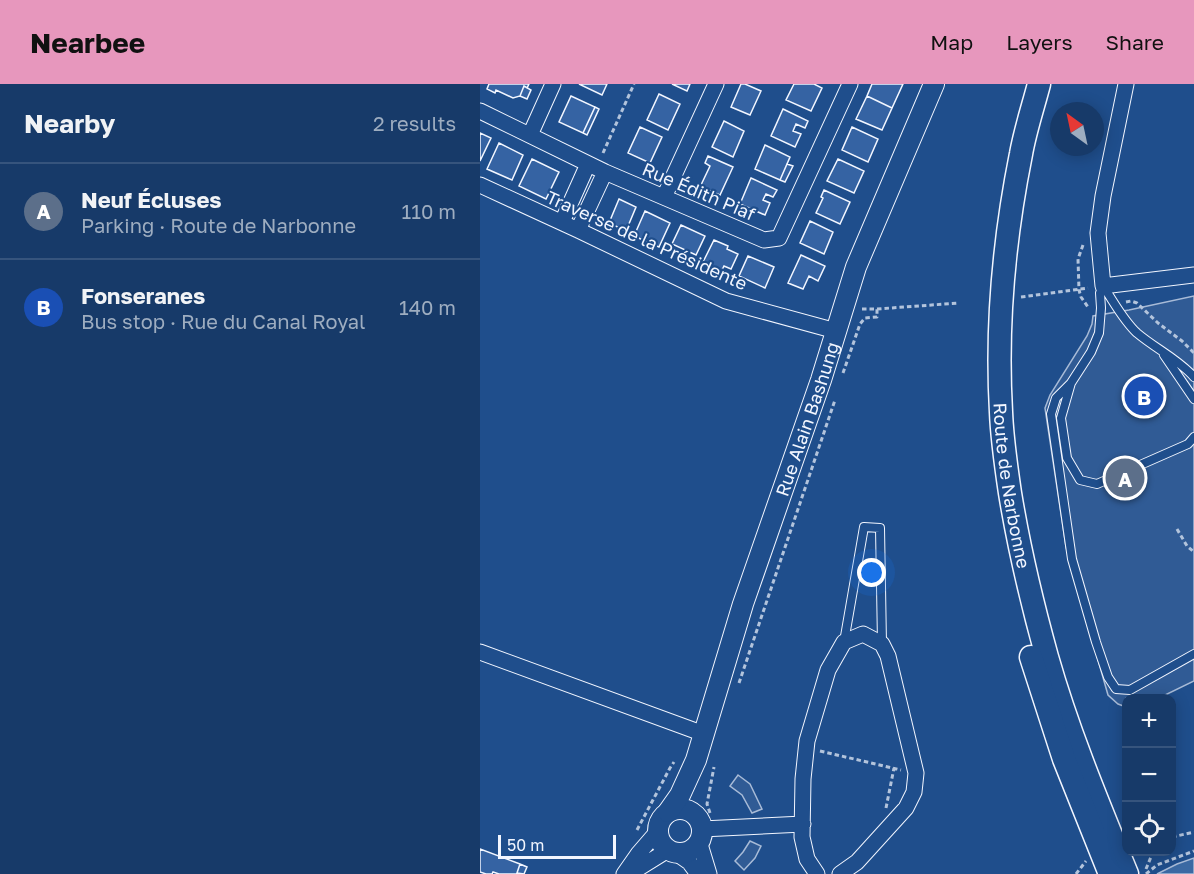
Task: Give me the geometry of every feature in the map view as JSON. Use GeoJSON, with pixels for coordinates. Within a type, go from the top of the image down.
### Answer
{"type":"FeatureCollection","features":[{"type":"Feature","properties":{"kind":"main road","name":"Route de Narbonne"},"geometry":{"type":"LineString","coordinates":[[1025,84],[1008,151],[993,240],[988,304],[987,412],[1001,519],[1012,581],[1032,662],[1064,759],[1116,869]]}},
{"type":"Feature","properties":{"kind":"main road","name":"Route de Narbonne"},"geometry":{"type":"LineString","coordinates":[[1039,84],[1021,154],[1007,240],[1001,306],[1001,403],[1005,458],[1026,578],[1047,658],[1116,869]]}},
{"type":"Feature","properties":{"kind":"street"},"geometry":{"type":"LineString","coordinates":[[530,135],[553,84]]}},
{"type":"Feature","properties":{"kind":"street"},"geometry":{"type":"LineString","coordinates":[[664,197],[716,84]]}},
{"type":"Feature","properties":{"kind":"street","name":"Rue Édith Piaf"},"geometry":{"type":"LineString","coordinates":[[480,111],[596,168],[764,240],[779,238],[850,84]]}},
{"type":"Feature","properties":{"kind":"street","name":"Rue Alain Bashung"},"geometry":{"type":"LineString","coordinates":[[668,812],[680,795],[688,758],[704,734],[743,604],[821,380],[856,267],[934,84]]}},
{"type":"Feature","properties":{"kind":"street"},"geometry":{"type":"LineString","coordinates":[[1126,84],[1098,233],[1103,286],[1194,274]]}},
{"type":"Feature","properties":{"kind":"street"},"geometry":{"type":"LineString","coordinates":[[562,222],[596,168]]}},
{"type":"Feature","properties":{"kind":"street"},"geometry":{"type":"LineString","coordinates":[[578,230],[596,168]]}},
{"type":"Feature","properties":{"kind":"street","name":"Traverse de la Présidente"},"geometry":{"type":"LineString","coordinates":[[480,185],[726,301],[836,331]]}},
{"type":"Feature","properties":{"kind":"street"},"geometry":{"type":"LineString","coordinates":[[817,874],[807,859],[802,837],[803,779],[807,741],[828,670],[844,642],[863,634],[882,644],[888,656],[916,773],[914,792],[906,808],[857,862],[840,874]]}},
{"type":"Feature","properties":{"kind":"street"},"geometry":{"type":"LineString","coordinates":[[480,652],[704,734]]}},
{"type":"Feature","properties":{"kind":"street","name":"Rue Alain Bashung"},"geometry":{"type":"LineString","coordinates":[[688,758],[699,829]]}},
{"type":"Feature","properties":{"kind":"street"},"geometry":{"type":"LineString","coordinates":[[698,874],[689,862],[663,845],[659,839],[658,824],[668,812],[686,810],[699,829],[709,874]]}},
{"type":"Feature","properties":{"kind":"street"},"geometry":{"type":"LineString","coordinates":[[699,829],[803,824]]}},
{"type":"Feature","properties":{"kind":"street"},"geometry":{"type":"LineString","coordinates":[[633,874],[639,868],[672,851],[683,853],[690,851],[695,847],[699,829]]}},
{"type":"Feature","properties":{"kind":"street"},"geometry":{"type":"LineString","coordinates":[[624,874],[657,832]]}},
{"type":"Feature","properties":{"kind":"lane"},"geometry":{"type":"LineString","coordinates":[[1103,286],[1114,305],[1136,332],[1185,367],[1194,377]]}},
{"type":"Feature","properties":{"kind":"lane"},"geometry":{"type":"LineString","coordinates":[[1103,286],[1100,293],[1099,333],[1091,352],[1071,383],[1056,398],[1051,414],[1072,560],[1108,678],[1116,689],[1130,690],[1194,654]]}},
{"type":"Feature","properties":{"kind":"lane"},"geometry":{"type":"LineString","coordinates":[[1160,349],[1194,399]]}},
{"type":"Feature","properties":{"kind":"lane"},"geometry":{"type":"LineString","coordinates":[[1071,383],[1061,418],[1067,458],[1080,480],[1097,484],[1188,444],[1194,437]]}},
{"type":"Feature","properties":{"kind":"lane"},"geometry":{"type":"LineString","coordinates":[[844,642],[864,527],[880,528],[882,644]]}},
{"type":"Feature","properties":{"kind":"path"},"geometry":{"type":"LineString","coordinates":[[596,168],[634,84]]}},
{"type":"Feature","properties":{"kind":"path"},"geometry":{"type":"LineString","coordinates":[[1019,297],[1079,290]]}},
{"type":"Feature","properties":{"kind":"path"},"geometry":{"type":"LineString","coordinates":[[845,305],[861,309],[877,309],[959,303]]}},
{"type":"Feature","properties":{"kind":"path"},"geometry":{"type":"LineString","coordinates":[[841,381],[860,324],[865,318],[877,317],[877,309]]}},
{"type":"Feature","properties":{"kind":"path"},"geometry":{"type":"LineString","coordinates":[[736,691],[837,392]]}},
{"type":"Feature","properties":{"kind":"path"},"geometry":{"type":"LineString","coordinates":[[1177,529],[1186,546],[1194,552]]}},
{"type":"Feature","properties":{"kind":"path"},"geometry":{"type":"LineString","coordinates":[[806,748],[916,773]]}},
{"type":"Feature","properties":{"kind":"path"},"geometry":{"type":"LineString","coordinates":[[637,831],[669,768],[688,758]]}},
{"type":"Feature","properties":{"kind":"path"},"geometry":{"type":"LineString","coordinates":[[879,836],[894,768]]}},
{"type":"Feature","properties":{"kind":"path"},"geometry":{"type":"LineString","coordinates":[[1176,836],[1194,832]]}},
{"type":"Feature","properties":{"kind":"path"},"geometry":{"type":"LineString","coordinates":[[1145,874],[1157,865],[1194,851]]}},
{"type":"Feature","properties":{"kind":"path"},"geometry":{"type":"LineString","coordinates":[[1145,874],[1152,856]]}},
{"type":"Feature","properties":{"kind":"shaded area"},"geometry":{"type":"Polygon","coordinates":[[[1194,296],[1194,681],[1167,694],[1122,694],[1122,706],[1108,695],[1066,547],[1045,408],[1050,395],[1087,336],[1093,316],[1194,296]]]}},
{"type":"Feature","properties":{"kind":"shaded area"},"geometry":{"type":"Polygon","coordinates":[[[738,775],[750,784],[762,809],[752,813],[742,795],[730,786],[738,775]]]}},
{"type":"Feature","properties":{"kind":"shaded area"},"geometry":{"type":"Polygon","coordinates":[[[750,841],[761,846],[755,858],[744,870],[735,861],[750,841]]]}},
{"type":"Feature","properties":{"kind":"shaded area"},"geometry":{"type":"Polygon","coordinates":[[[1194,858],[1194,874],[1157,874],[1177,864],[1194,858]]]}},
{"type":"Feature","properties":{"kind":"building"},"geometry":{"type":"Polygon","coordinates":[[[489,84],[529,84],[527,88],[524,86],[520,96],[513,98],[496,90],[495,93],[487,89],[489,84]]]}},
{"type":"Feature","properties":{"kind":"building"},"geometry":{"type":"Polygon","coordinates":[[[579,84],[607,84],[602,95],[579,84]]]}},
{"type":"Feature","properties":{"kind":"building"},"geometry":{"type":"Polygon","coordinates":[[[672,84],[690,84],[687,91],[672,84]]]}},
{"type":"Feature","properties":{"kind":"building"},"geometry":{"type":"Polygon","coordinates":[[[741,84],[761,91],[750,115],[731,107],[741,84]]]}},
{"type":"Feature","properties":{"kind":"building"},"geometry":{"type":"Polygon","coordinates":[[[794,84],[814,84],[822,88],[811,111],[786,100],[794,84]]]}},
{"type":"Feature","properties":{"kind":"building"},"geometry":{"type":"Polygon","coordinates":[[[872,84],[903,84],[892,108],[867,96],[872,84]]]}},
{"type":"Feature","properties":{"kind":"building"},"geometry":{"type":"Polygon","coordinates":[[[524,86],[531,90],[527,99],[520,96],[524,86]]]}},
{"type":"Feature","properties":{"kind":"building"},"geometry":{"type":"Polygon","coordinates":[[[659,94],[680,104],[668,130],[647,120],[659,94]]]}},
{"type":"Feature","properties":{"kind":"building"},"geometry":{"type":"Polygon","coordinates":[[[571,96],[595,107],[583,133],[559,122],[571,96]]]}},
{"type":"Feature","properties":{"kind":"building"},"geometry":{"type":"Polygon","coordinates":[[[867,96],[892,108],[882,130],[856,119],[867,96]]]}},
{"type":"Feature","properties":{"kind":"building"},"geometry":{"type":"Polygon","coordinates":[[[595,107],[599,109],[587,135],[583,133],[595,107]]]}},
{"type":"Feature","properties":{"kind":"building"},"geometry":{"type":"Polygon","coordinates":[[[783,109],[808,121],[805,128],[796,124],[793,131],[801,134],[795,147],[771,136],[783,109]]]}},
{"type":"Feature","properties":{"kind":"building"},"geometry":{"type":"Polygon","coordinates":[[[724,121],[744,131],[733,157],[712,147],[724,121]]]}},
{"type":"Feature","properties":{"kind":"building"},"geometry":{"type":"Polygon","coordinates":[[[640,127],[662,137],[650,163],[628,153],[640,127]]]}},
{"type":"Feature","properties":{"kind":"building"},"geometry":{"type":"Polygon","coordinates":[[[852,127],[878,139],[868,162],[842,150],[852,127]]]}},
{"type":"Feature","properties":{"kind":"building"},"geometry":{"type":"Polygon","coordinates":[[[480,133],[491,138],[480,161],[480,133]]]}},
{"type":"Feature","properties":{"kind":"building"},"geometry":{"type":"Polygon","coordinates":[[[499,143],[523,155],[512,180],[487,169],[499,143]]]}},
{"type":"Feature","properties":{"kind":"building"},"geometry":{"type":"Polygon","coordinates":[[[765,145],[790,157],[780,180],[755,169],[765,145]]]}},
{"type":"Feature","properties":{"kind":"building"},"geometry":{"type":"Polygon","coordinates":[[[708,156],[733,167],[720,195],[700,187],[710,166],[705,163],[708,156]]]}},
{"type":"Feature","properties":{"kind":"building"},"geometry":{"type":"Polygon","coordinates":[[[532,159],[559,172],[546,199],[519,186],[532,159]]]}},
{"type":"Feature","properties":{"kind":"building"},"geometry":{"type":"Polygon","coordinates":[[[838,159],[864,171],[854,193],[827,181],[838,159]]]}},
{"type":"Feature","properties":{"kind":"building"},"geometry":{"type":"Polygon","coordinates":[[[787,164],[793,166],[785,182],[780,180],[787,164]]]}},
{"type":"Feature","properties":{"kind":"building"},"geometry":{"type":"Polygon","coordinates":[[[751,178],[777,190],[773,197],[766,194],[763,200],[770,203],[765,215],[740,204],[751,178]]]}},
{"type":"Feature","properties":{"kind":"building"},"geometry":{"type":"Polygon","coordinates":[[[824,190],[850,202],[840,224],[816,213],[824,190]]]}},
{"type":"Feature","properties":{"kind":"building"},"geometry":{"type":"Polygon","coordinates":[[[619,199],[636,207],[626,231],[609,223],[619,199]]]}},
{"type":"Feature","properties":{"kind":"building"},"geometry":{"type":"Polygon","coordinates":[[[645,211],[670,223],[659,247],[634,236],[645,211]]]}},
{"type":"Feature","properties":{"kind":"building"},"geometry":{"type":"Polygon","coordinates":[[[810,221],[833,232],[824,254],[800,243],[810,221]]]}},
{"type":"Feature","properties":{"kind":"building"},"geometry":{"type":"Polygon","coordinates":[[[681,225],[705,236],[696,255],[672,244],[681,225]]]}},
{"type":"Feature","properties":{"kind":"building"},"geometry":{"type":"Polygon","coordinates":[[[714,240],[728,246],[727,249],[738,254],[731,269],[724,266],[721,272],[702,264],[714,240]]]}},
{"type":"Feature","properties":{"kind":"building"},"geometry":{"type":"Polygon","coordinates":[[[801,255],[825,266],[818,281],[809,276],[803,289],[788,283],[801,255]]]}},
{"type":"Feature","properties":{"kind":"building"},"geometry":{"type":"Polygon","coordinates":[[[748,256],[774,267],[765,288],[739,276],[748,256]]]}},
{"type":"Feature","properties":{"kind":"building"},"geometry":{"type":"Polygon","coordinates":[[[480,849],[520,864],[517,873],[519,874],[480,872],[480,849]]]}},
{"type":"Feature","properties":{"kind":"building"},"geometry":{"type":"Polygon","coordinates":[[[520,864],[527,867],[524,874],[517,873],[520,864]]]}},
{"type":"Feature","properties":{"kind":"place","name":"Fonseranes"},"geometry":{"type":"Point","coordinates":[1144,396]}},
{"type":"Feature","properties":{"kind":"place","name":"Neuf Écluses"},"geometry":{"type":"Point","coordinates":[1125,478]}}]}
